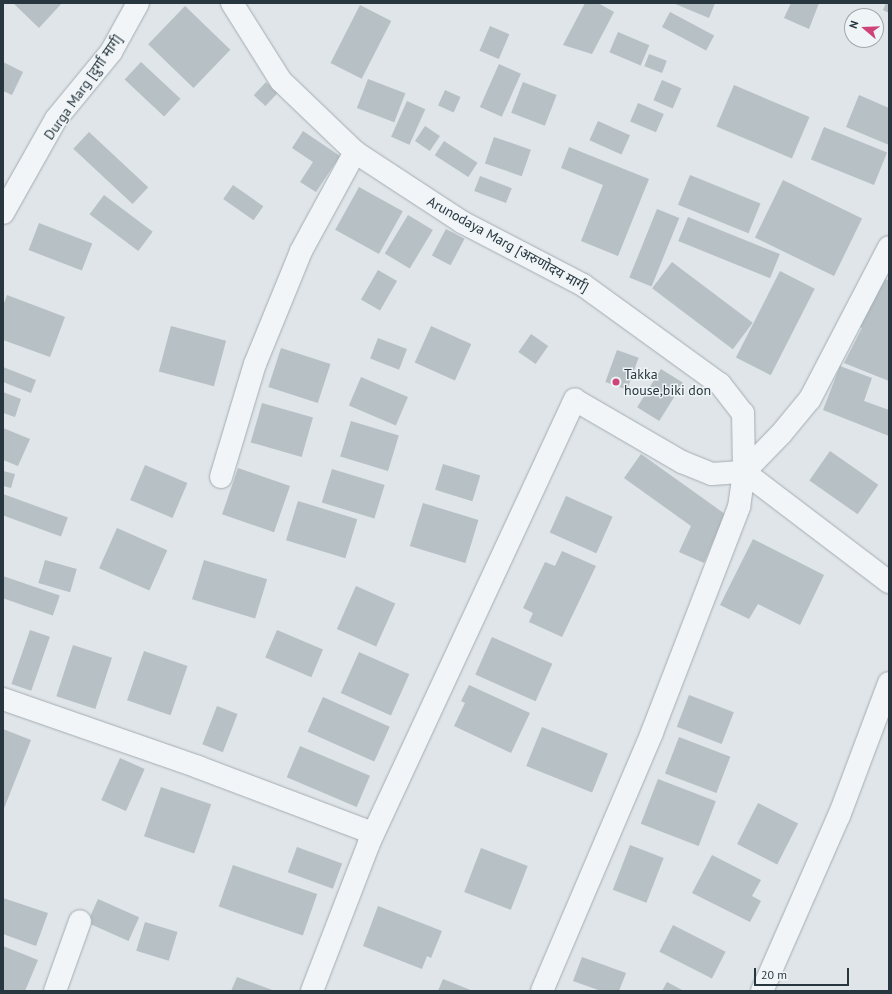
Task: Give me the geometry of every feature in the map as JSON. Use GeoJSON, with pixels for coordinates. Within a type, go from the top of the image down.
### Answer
{"type":"FeatureCollection","features":[{"type":"Feature","properties":{"kind":"street","name":"Durga Marg [दुर्गा मार्ग]"},"geometry":{"type":"LineString","coordinates":[[3,213],[56,119],[111,52],[138,3]]}},
{"type":"Feature","properties":{"kind":"street","name":"Arunodaya Marg [अरुणोदय मार्ग]"},"geometry":{"type":"LineString","coordinates":[[232,3],[281,81],[355,152],[462,222],[583,285],[720,384],[743,413],[744,472],[739,508],[655,726],[542,991]]}},
{"type":"Feature","properties":{"kind":"street"},"geometry":{"type":"LineString","coordinates":[[221,476],[254,364],[298,258],[355,152]]}},
{"type":"Feature","properties":{"kind":"street"},"geometry":{"type":"LineString","coordinates":[[744,472],[781,434],[810,399],[889,247]]}},
{"type":"Feature","properties":{"kind":"street"},"geometry":{"type":"LineString","coordinates":[[312,991],[373,834],[575,400],[682,462],[712,474],[744,472],[889,582]]}},
{"type":"Feature","properties":{"kind":"street"},"geometry":{"type":"LineString","coordinates":[[762,991],[839,816],[889,683]]}},
{"type":"Feature","properties":{"kind":"street"},"geometry":{"type":"LineString","coordinates":[[3,699],[198,768],[373,834]]}},
{"type":"Feature","properties":{"kind":"street"},"geometry":{"type":"LineString","coordinates":[[55,991],[80,921]]}},
{"type":"Feature","properties":{"kind":"building"},"geometry":{"type":"Polygon","coordinates":[[[13,3],[62,3],[39,28],[13,3]]]}},
{"type":"Feature","properties":{"kind":"building"},"geometry":{"type":"Polygon","coordinates":[[[585,3],[598,3],[614,12],[592,54],[563,45],[585,3]]]}},
{"type":"Feature","properties":{"kind":"building"},"geometry":{"type":"Polygon","coordinates":[[[673,3],[715,3],[709,18],[673,3]]]}},
{"type":"Feature","properties":{"kind":"building"},"geometry":{"type":"Polygon","coordinates":[[[791,3],[819,3],[809,29],[784,18],[791,3]]]}},
{"type":"Feature","properties":{"kind":"building"},"geometry":{"type":"Polygon","coordinates":[[[886,3],[889,3],[889,13],[884,10],[886,3]]]}},
{"type":"Feature","properties":{"kind":"building"},"geometry":{"type":"Polygon","coordinates":[[[360,5],[391,21],[362,79],[330,63],[360,5]]]}},
{"type":"Feature","properties":{"kind":"building"},"geometry":{"type":"Polygon","coordinates":[[[185,6],[230,50],[194,88],[148,44],[185,6]]]}},
{"type":"Feature","properties":{"kind":"building"},"geometry":{"type":"Polygon","coordinates":[[[670,12],[714,35],[706,50],[662,27],[670,12]]]}},
{"type":"Feature","properties":{"kind":"building"},"geometry":{"type":"Polygon","coordinates":[[[490,26],[509,34],[499,59],[479,51],[490,26]]]}},
{"type":"Feature","properties":{"kind":"building"},"geometry":{"type":"Polygon","coordinates":[[[618,32],[649,45],[641,66],[609,52],[618,32]]]}},
{"type":"Feature","properties":{"kind":"building"},"geometry":{"type":"Polygon","coordinates":[[[649,54],[667,61],[662,73],[644,66],[649,54]]]}},
{"type":"Feature","properties":{"kind":"building"},"geometry":{"type":"Polygon","coordinates":[[[3,62],[23,72],[12,95],[3,91],[3,62]]]}},
{"type":"Feature","properties":{"kind":"building"},"geometry":{"type":"Polygon","coordinates":[[[141,62],[180,99],[164,116],[125,80],[141,62]]]}},
{"type":"Feature","properties":{"kind":"building"},"geometry":{"type":"Polygon","coordinates":[[[499,64],[521,74],[502,117],[480,107],[499,64]]]}},
{"type":"Feature","properties":{"kind":"building"},"geometry":{"type":"Polygon","coordinates":[[[368,79],[405,93],[394,122],[357,108],[368,79]]]}},
{"type":"Feature","properties":{"kind":"building"},"geometry":{"type":"Polygon","coordinates":[[[662,80],[681,88],[673,108],[653,100],[662,80]]]}},
{"type":"Feature","properties":{"kind":"building"},"geometry":{"type":"Polygon","coordinates":[[[266,82],[278,93],[265,106],[254,95],[266,82]]]}},
{"type":"Feature","properties":{"kind":"building"},"geometry":{"type":"Polygon","coordinates":[[[523,82],[557,95],[545,126],[511,113],[523,82]]]}},
{"type":"Feature","properties":{"kind":"building"},"geometry":{"type":"Polygon","coordinates":[[[734,85],[809,117],[792,158],[716,126],[734,85]]]}},
{"type":"Feature","properties":{"kind":"building"},"geometry":{"type":"Polygon","coordinates":[[[445,90],[461,97],[454,112],[438,106],[445,90]]]}},
{"type":"Feature","properties":{"kind":"building"},"geometry":{"type":"Polygon","coordinates":[[[859,95],[889,108],[889,145],[846,127],[859,95]]]}},
{"type":"Feature","properties":{"kind":"building"},"geometry":{"type":"Polygon","coordinates":[[[407,101],[425,109],[409,145],[391,137],[407,101]]]}},
{"type":"Feature","properties":{"kind":"building"},"geometry":{"type":"Polygon","coordinates":[[[638,103],[664,114],[656,132],[630,121],[638,103]]]}},
{"type":"Feature","properties":{"kind":"building"},"geometry":{"type":"Polygon","coordinates":[[[598,121],[630,135],[621,154],[589,140],[598,121]]]}},
{"type":"Feature","properties":{"kind":"building"},"geometry":{"type":"Polygon","coordinates":[[[425,126],[440,136],[430,151],[415,141],[425,126]]]}},
{"type":"Feature","properties":{"kind":"building"},"geometry":{"type":"Polygon","coordinates":[[[824,127],[887,152],[874,185],[811,159],[824,127]]]}},
{"type":"Feature","properties":{"kind":"building"},"geometry":{"type":"Polygon","coordinates":[[[303,131],[340,156],[316,192],[300,182],[313,162],[292,148],[303,131]]]}},
{"type":"Feature","properties":{"kind":"building"},"geometry":{"type":"Polygon","coordinates":[[[89,132],[148,187],[133,204],[73,149],[89,132]]]}},
{"type":"Feature","properties":{"kind":"building"},"geometry":{"type":"Polygon","coordinates":[[[494,137],[531,150],[522,176],[485,163],[494,137]]]}},
{"type":"Feature","properties":{"kind":"building"},"geometry":{"type":"Polygon","coordinates":[[[444,141],[478,163],[468,177],[435,155],[444,141]]]}},
{"type":"Feature","properties":{"kind":"building"},"geometry":{"type":"Polygon","coordinates":[[[569,147],[649,179],[618,256],[581,241],[603,185],[561,168],[569,147]]]}},
{"type":"Feature","properties":{"kind":"building"},"geometry":{"type":"Polygon","coordinates":[[[690,175],[760,203],[748,233],[678,205],[690,175]]]}},
{"type":"Feature","properties":{"kind":"building"},"geometry":{"type":"Polygon","coordinates":[[[480,176],[512,188],[506,203],[474,191],[480,176]]]}},
{"type":"Feature","properties":{"kind":"building"},"geometry":{"type":"Polygon","coordinates":[[[783,180],[862,219],[834,276],[755,238],[783,180]]]}},
{"type":"Feature","properties":{"kind":"building"},"geometry":{"type":"Polygon","coordinates":[[[233,185],[263,206],[254,220],[223,199],[233,185]]]}},
{"type":"Feature","properties":{"kind":"building"},"geometry":{"type":"Polygon","coordinates":[[[359,187],[403,211],[379,254],[335,230],[359,187]]]}},
{"type":"Feature","properties":{"kind":"building"},"geometry":{"type":"Polygon","coordinates":[[[104,195],[153,232],[138,251],[90,214],[104,195]]]}},
{"type":"Feature","properties":{"kind":"building"},"geometry":{"type":"Polygon","coordinates":[[[657,209],[679,218],[652,287],[629,278],[657,209]]]}},
{"type":"Feature","properties":{"kind":"building"},"geometry":{"type":"Polygon","coordinates":[[[408,215],[433,230],[410,269],[385,254],[408,215]]]}},
{"type":"Feature","properties":{"kind":"building"},"geometry":{"type":"Polygon","coordinates":[[[688,217],[780,254],[770,278],[678,241],[688,217]]]}},
{"type":"Feature","properties":{"kind":"building"},"geometry":{"type":"Polygon","coordinates":[[[39,223],[92,243],[82,271],[29,250],[39,223]]]}},
{"type":"Feature","properties":{"kind":"building"},"geometry":{"type":"Polygon","coordinates":[[[446,229],[465,239],[450,265],[432,255],[446,229]]]}},
{"type":"Feature","properties":{"kind":"building"},"geometry":{"type":"Polygon","coordinates":[[[672,262],[753,323],[733,349],[652,288],[672,262]]]}},
{"type":"Feature","properties":{"kind":"building"},"geometry":{"type":"Polygon","coordinates":[[[378,270],[397,281],[380,310],[361,299],[378,270]]]}},
{"type":"Feature","properties":{"kind":"building"},"geometry":{"type":"Polygon","coordinates":[[[780,271],[815,289],[771,375],[736,357],[780,271]]]}},
{"type":"Feature","properties":{"kind":"building"},"geometry":{"type":"Polygon","coordinates":[[[884,278],[889,281],[889,381],[844,363],[862,328],[858,326],[884,278]]]}},
{"type":"Feature","properties":{"kind":"building"},"geometry":{"type":"Polygon","coordinates":[[[7,295],[65,317],[50,357],[3,340],[3,306],[7,295]]]}},
{"type":"Feature","properties":{"kind":"building"},"geometry":{"type":"Polygon","coordinates":[[[171,326],[226,341],[214,386],[159,371],[171,326]]]}},
{"type":"Feature","properties":{"kind":"building"},"geometry":{"type":"Polygon","coordinates":[[[431,326],[471,344],[455,380],[415,363],[431,326]]]}},
{"type":"Feature","properties":{"kind":"building"},"geometry":{"type":"Polygon","coordinates":[[[531,334],[548,346],[536,364],[518,352],[531,334]]]}},
{"type":"Feature","properties":{"kind":"building"},"geometry":{"type":"Polygon","coordinates":[[[378,338],[407,349],[399,370],[370,359],[378,338]]]}},
{"type":"Feature","properties":{"kind":"building"},"geometry":{"type":"Polygon","coordinates":[[[281,348],[330,364],[318,403],[268,387],[281,348]]]}},
{"type":"Feature","properties":{"kind":"building"},"geometry":{"type":"Polygon","coordinates":[[[617,350],[639,358],[627,390],[605,382],[617,350]]]}},
{"type":"Feature","properties":{"kind":"building"},"geometry":{"type":"Polygon","coordinates":[[[840,366],[872,378],[864,401],[889,410],[889,436],[823,410],[840,366]]]}},
{"type":"Feature","properties":{"kind":"building"},"geometry":{"type":"Polygon","coordinates":[[[3,367],[36,380],[31,393],[3,382],[3,367]]]}},
{"type":"Feature","properties":{"kind":"building"},"geometry":{"type":"Polygon","coordinates":[[[661,369],[683,383],[659,421],[637,407],[661,369]]]}},
{"type":"Feature","properties":{"kind":"building"},"geometry":{"type":"Polygon","coordinates":[[[361,377],[408,397],[396,425],[349,406],[361,377]]]}},
{"type":"Feature","properties":{"kind":"building"},"geometry":{"type":"Polygon","coordinates":[[[3,392],[21,399],[15,417],[3,413],[3,392]]]}},
{"type":"Feature","properties":{"kind":"building"},"geometry":{"type":"Polygon","coordinates":[[[262,403],[313,418],[302,457],[251,442],[262,403]]]}},
{"type":"Feature","properties":{"kind":"building"},"geometry":{"type":"Polygon","coordinates":[[[351,421],[399,436],[388,471],[340,456],[351,421]]]}},
{"type":"Feature","properties":{"kind":"building"},"geometry":{"type":"Polygon","coordinates":[[[3,428],[30,439],[18,466],[3,460],[3,428]]]}},
{"type":"Feature","properties":{"kind":"building"},"geometry":{"type":"Polygon","coordinates":[[[830,451],[878,485],[858,514],[809,480],[830,451]]]}},
{"type":"Feature","properties":{"kind":"building"},"geometry":{"type":"Polygon","coordinates":[[[641,454],[725,514],[704,563],[679,552],[691,526],[624,478],[641,454]]]}},
{"type":"Feature","properties":{"kind":"building"},"geometry":{"type":"Polygon","coordinates":[[[443,464],[480,475],[472,501],[435,490],[443,464]]]}},
{"type":"Feature","properties":{"kind":"building"},"geometry":{"type":"Polygon","coordinates":[[[145,465],[187,483],[172,518],[130,500],[145,465]]]}},
{"type":"Feature","properties":{"kind":"building"},"geometry":{"type":"Polygon","coordinates":[[[238,468],[290,486],[274,532],[222,514],[238,468]]]}},
{"type":"Feature","properties":{"kind":"building"},"geometry":{"type":"Polygon","coordinates":[[[332,469],[385,485],[374,519],[322,502],[332,469]]]}},
{"type":"Feature","properties":{"kind":"building"},"geometry":{"type":"Polygon","coordinates":[[[3,471],[15,474],[11,488],[3,486],[3,471]]]}},
{"type":"Feature","properties":{"kind":"building"},"geometry":{"type":"Polygon","coordinates":[[[3,494],[68,518],[61,536],[3,515],[3,494]]]}},
{"type":"Feature","properties":{"kind":"building"},"geometry":{"type":"Polygon","coordinates":[[[566,496],[613,517],[596,553],[550,533],[566,496]]]}},
{"type":"Feature","properties":{"kind":"building"},"geometry":{"type":"Polygon","coordinates":[[[298,501],[357,519],[345,558],[286,540],[298,501]]]}},
{"type":"Feature","properties":{"kind":"building"},"geometry":{"type":"Polygon","coordinates":[[[423,503],[478,520],[465,563],[410,546],[423,503]]]}},
{"type":"Feature","properties":{"kind":"building"},"geometry":{"type":"Polygon","coordinates":[[[117,528],[167,550],[149,591],[99,568],[117,528]]]}},
{"type":"Feature","properties":{"kind":"building"},"geometry":{"type":"Polygon","coordinates":[[[753,539],[824,575],[800,625],[758,604],[749,619],[720,605],[753,539]]]}},
{"type":"Feature","properties":{"kind":"building"},"geometry":{"type":"Polygon","coordinates":[[[562,551],[596,566],[562,637],[529,622],[533,613],[523,608],[545,562],[555,566],[562,551]]]}},
{"type":"Feature","properties":{"kind":"building"},"geometry":{"type":"Polygon","coordinates":[[[45,560],[77,569],[70,592],[38,583],[45,560]]]}},
{"type":"Feature","properties":{"kind":"building"},"geometry":{"type":"Polygon","coordinates":[[[204,560],[267,579],[255,619],[192,599],[204,560]]]}},
{"type":"Feature","properties":{"kind":"building"},"geometry":{"type":"Polygon","coordinates":[[[3,576],[60,596],[53,615],[3,598],[3,576]]]}},
{"type":"Feature","properties":{"kind":"building"},"geometry":{"type":"Polygon","coordinates":[[[356,586],[395,603],[376,646],[337,629],[356,586]]]}},
{"type":"Feature","properties":{"kind":"building"},"geometry":{"type":"Polygon","coordinates":[[[30,630],[50,637],[31,691],[11,684],[30,630]]]}},
{"type":"Feature","properties":{"kind":"building"},"geometry":{"type":"Polygon","coordinates":[[[277,630],[323,650],[311,677],[265,658],[277,630]]]}},
{"type":"Feature","properties":{"kind":"building"},"geometry":{"type":"Polygon","coordinates":[[[492,637],[552,664],[536,701],[475,674],[492,637]]]}},
{"type":"Feature","properties":{"kind":"building"},"geometry":{"type":"Polygon","coordinates":[[[73,645],[112,658],[95,709],[56,696],[73,645]]]}},
{"type":"Feature","properties":{"kind":"building"},"geometry":{"type":"Polygon","coordinates":[[[144,651],[187,666],[171,715],[127,700],[144,651]]]}},
{"type":"Feature","properties":{"kind":"building"},"geometry":{"type":"Polygon","coordinates":[[[359,652],[409,674],[391,715],[341,693],[359,652]]]}},
{"type":"Feature","properties":{"kind":"building"},"geometry":{"type":"Polygon","coordinates":[[[469,685],[530,713],[511,753],[454,726],[465,703],[461,701],[469,685]]]}},
{"type":"Feature","properties":{"kind":"building"},"geometry":{"type":"Polygon","coordinates":[[[689,695],[734,712],[722,744],[677,727],[689,695]]]}},
{"type":"Feature","properties":{"kind":"building"},"geometry":{"type":"Polygon","coordinates":[[[323,697],[390,727],[374,761],[308,732],[323,697]]]}},
{"type":"Feature","properties":{"kind":"building"},"geometry":{"type":"Polygon","coordinates":[[[217,706],[238,714],[223,752],[202,744],[217,706]]]}},
{"type":"Feature","properties":{"kind":"building"},"geometry":{"type":"Polygon","coordinates":[[[542,727],[608,754],[592,793],[526,766],[542,727]]]}},
{"type":"Feature","properties":{"kind":"building"},"geometry":{"type":"Polygon","coordinates":[[[3,729],[31,740],[3,811],[3,729]]]}},
{"type":"Feature","properties":{"kind":"building"},"geometry":{"type":"Polygon","coordinates":[[[679,737],[730,757],[716,793],[665,773],[679,737]]]}},
{"type":"Feature","properties":{"kind":"building"},"geometry":{"type":"Polygon","coordinates":[[[300,746],[370,776],[357,807],[287,777],[300,746]]]}},
{"type":"Feature","properties":{"kind":"building"},"geometry":{"type":"Polygon","coordinates":[[[120,758],[145,769],[126,811],[101,800],[120,758]]]}},
{"type":"Feature","properties":{"kind":"building"},"geometry":{"type":"Polygon","coordinates":[[[658,779],[716,801],[699,846],[641,824],[658,779]]]}},
{"type":"Feature","properties":{"kind":"building"},"geometry":{"type":"Polygon","coordinates":[[[161,787],[211,804],[194,853],[144,836],[161,787]]]}},
{"type":"Feature","properties":{"kind":"building"},"geometry":{"type":"Polygon","coordinates":[[[758,803],[798,823],[777,864],[737,844],[758,803]]]}},
{"type":"Feature","properties":{"kind":"building"},"geometry":{"type":"Polygon","coordinates":[[[630,845],[664,858],[646,903],[613,890],[630,845]]]}},
{"type":"Feature","properties":{"kind":"building"},"geometry":{"type":"Polygon","coordinates":[[[297,847],[342,863],[333,889],[288,872],[297,847]]]}},
{"type":"Feature","properties":{"kind":"building"},"geometry":{"type":"Polygon","coordinates":[[[481,848],[528,866],[511,910],[464,892],[481,848]]]}},
{"type":"Feature","properties":{"kind":"building"},"geometry":{"type":"Polygon","coordinates":[[[712,855],[761,880],[752,896],[761,901],[750,922],[692,893],[712,855]]]}},
{"type":"Feature","properties":{"kind":"building"},"geometry":{"type":"Polygon","coordinates":[[[233,865],[317,894],[303,936],[219,907],[233,865]]]}},
{"type":"Feature","properties":{"kind":"building"},"geometry":{"type":"Polygon","coordinates":[[[3,898],[48,913],[36,946],[3,934],[3,898]]]}},
{"type":"Feature","properties":{"kind":"building"},"geometry":{"type":"Polygon","coordinates":[[[98,899],[139,917],[129,941],[87,923],[98,899]]]}},
{"type":"Feature","properties":{"kind":"building"},"geometry":{"type":"Polygon","coordinates":[[[378,906],[442,931],[431,958],[427,956],[422,969],[363,946],[378,906]]]}},
{"type":"Feature","properties":{"kind":"building"},"geometry":{"type":"Polygon","coordinates":[[[145,922],[178,932],[169,961],[136,951],[145,922]]]}},
{"type":"Feature","properties":{"kind":"building"},"geometry":{"type":"Polygon","coordinates":[[[673,925],[726,952],[712,979],[659,952],[673,925]]]}},
{"type":"Feature","properties":{"kind":"building"},"geometry":{"type":"Polygon","coordinates":[[[3,946],[38,960],[25,991],[3,991],[3,946]]]}},
{"type":"Feature","properties":{"kind":"building"},"geometry":{"type":"Polygon","coordinates":[[[582,957],[626,973],[619,991],[601,991],[573,981],[582,957]]]}},
{"type":"Feature","properties":{"kind":"building"},"geometry":{"type":"Polygon","coordinates":[[[237,977],[275,991],[231,991],[237,977]]]}},
{"type":"Feature","properties":{"kind":"building"},"geometry":{"type":"Polygon","coordinates":[[[443,979],[473,991],[438,991],[443,979]]]}},
{"type":"Feature","properties":{"kind":"building"},"geometry":{"type":"Polygon","coordinates":[[[667,982],[684,991],[662,991],[667,982]]]}},
{"type":"Feature","properties":{"kind":"place","name":"Takka house,biki don"},"geometry":{"type":"Point","coordinates":[616,382]}}]}
